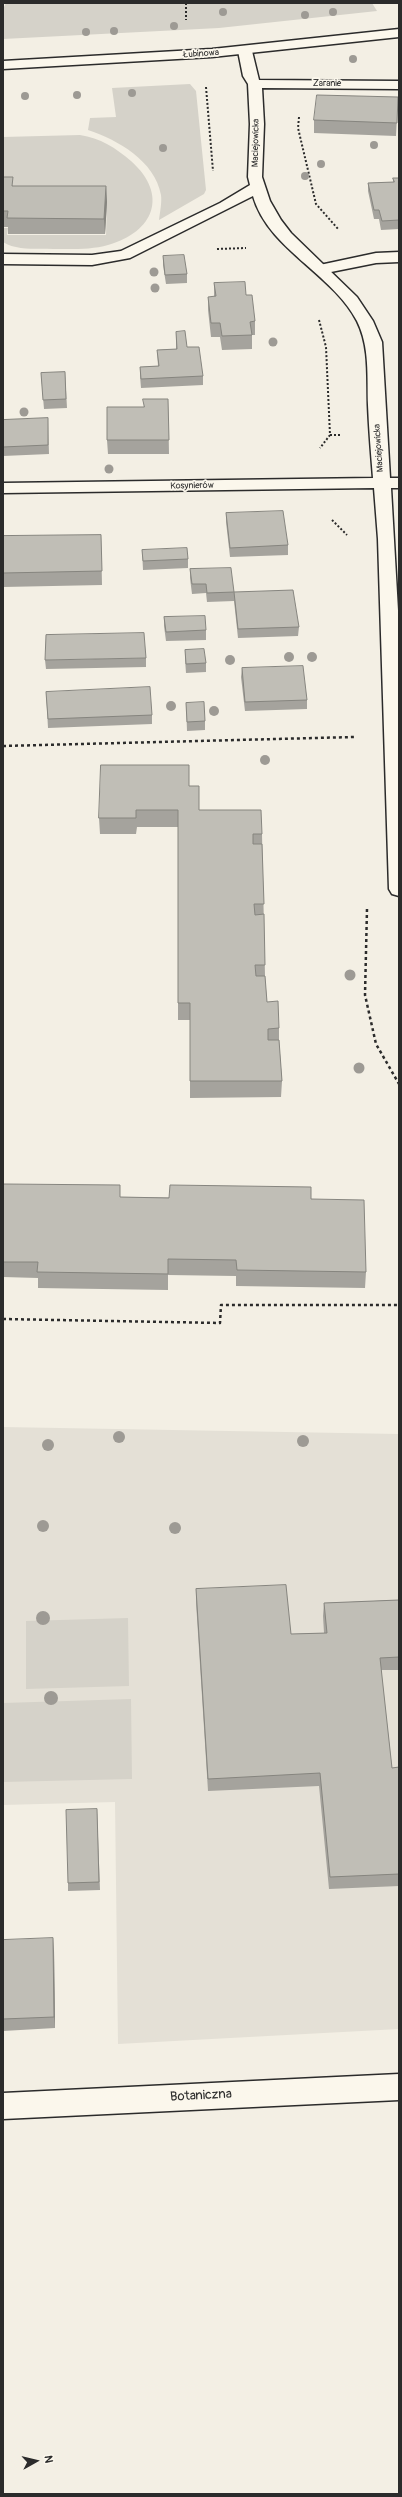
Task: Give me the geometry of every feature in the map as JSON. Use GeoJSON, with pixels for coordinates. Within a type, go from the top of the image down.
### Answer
{"type":"FeatureCollection","features":[{"type":"Feature","properties":{"kind":"street","name":"Łubinowa"},"geometry":{"type":"LineString","coordinates":[[3,64],[245,51],[399,33]]}},
{"type":"Feature","properties":{"kind":"street","name":"Maciejowicka"},"geometry":{"type":"LineString","coordinates":[[245,51],[250,76],[255,84],[257,187],[274,222],[360,311],[374,342],[390,483],[387,539],[399,889]]}},
{"type":"Feature","properties":{"kind":"street","name":"Zaranie"},"geometry":{"type":"LineString","coordinates":[[255,84],[399,85]]}},
{"type":"Feature","properties":{"kind":"street"},"geometry":{"type":"LineString","coordinates":[[3,259],[92,260],[125,255],[225,206],[257,187]]}},
{"type":"Feature","properties":{"kind":"street"},"geometry":{"type":"LineString","coordinates":[[321,269],[376,258],[399,257]]}},
{"type":"Feature","properties":{"kind":"street","name":"Kosynierów"},"geometry":{"type":"LineString","coordinates":[[3,488],[390,483]]}},
{"type":"Feature","properties":{"kind":"street","name":"Botaniczna"},"geometry":{"type":"LineString","coordinates":[[3,2106],[399,2087]]}},
{"type":"Feature","properties":{"kind":"path"},"geometry":{"type":"LineString","coordinates":[[186,3],[186,26]]}},
{"type":"Feature","properties":{"kind":"path"},"geometry":{"type":"LineString","coordinates":[[205,80],[215,192],[225,206]]}},
{"type":"Feature","properties":{"kind":"path"},"geometry":{"type":"LineString","coordinates":[[299,113],[298,128],[316,204],[342,234],[376,258]]}},
{"type":"Feature","properties":{"kind":"path"},"geometry":{"type":"LineString","coordinates":[[317,317],[326,347],[330,435],[326,444],[317,450]]}},
{"type":"Feature","properties":{"kind":"path"},"geometry":{"type":"LineString","coordinates":[[3,746],[355,737]]}},
{"type":"Feature","properties":{"kind":"path"},"geometry":{"type":"LineString","coordinates":[[366,902],[365,995],[376,1044],[399,1084]]}},
{"type":"Feature","properties":{"kind":"path"},"geometry":{"type":"LineString","coordinates":[[3,1319],[220,1322],[221,1305],[399,1306]]}},
{"type":"Feature","properties":{"kind":"shaded area"},"geometry":{"type":"Polygon","coordinates":[[[6,3],[372,3],[377,11],[219,28],[3,39],[3,9],[6,3]]]}},
{"type":"Feature","properties":{"kind":"shaded area"},"geometry":{"type":"Polygon","coordinates":[[[190,84],[196,91],[206,190],[204,194],[159,220],[161,195],[151,172],[143,162],[123,146],[100,134],[88,130],[90,118],[116,117],[112,88],[190,84]]]}},
{"type":"Feature","properties":{"kind":"shaded area"},"geometry":{"type":"Polygon","coordinates":[[[80,135],[94,138],[114,148],[131,161],[143,174],[150,187],[153,199],[151,211],[146,222],[124,239],[95,248],[27,248],[14,247],[3,242],[3,228],[8,228],[7,235],[106,235],[107,201],[14,201],[3,192],[3,137],[80,135]]]}},
{"type":"Feature","properties":{"kind":"shaded area"},"geometry":{"type":"Polygon","coordinates":[[[3,1427],[399,1434],[399,2029],[118,2044],[115,1802],[3,1805],[3,1427]]]}},
{"type":"Feature","properties":{"kind":"shaded area"},"geometry":{"type":"Polygon","coordinates":[[[128,1618],[129,1686],[26,1689],[26,1621],[128,1618]]]}},
{"type":"Feature","properties":{"kind":"shaded area"},"geometry":{"type":"Polygon","coordinates":[[[131,1699],[132,1779],[3,1782],[3,1703],[131,1699]]]}},
{"type":"Feature","properties":{"kind":"building"},"geometry":{"type":"Polygon","coordinates":[[[317,95],[398,97],[397,123],[314,120],[317,95]]]}},
{"type":"Feature","properties":{"kind":"building"},"geometry":{"type":"Polygon","coordinates":[[[3,177],[13,177],[12,186],[106,186],[104,219],[7,218],[8,211],[3,211],[3,177]]]}},
{"type":"Feature","properties":{"kind":"building"},"geometry":{"type":"Polygon","coordinates":[[[393,178],[399,178],[399,220],[382,221],[379,210],[374,210],[368,183],[394,182],[393,178]]]}},
{"type":"Feature","properties":{"kind":"building"},"geometry":{"type":"Polygon","coordinates":[[[184,255],[187,274],[165,275],[163,256],[184,255]]]}},
{"type":"Feature","properties":{"kind":"building"},"geometry":{"type":"Polygon","coordinates":[[[245,282],[246,295],[252,295],[255,321],[250,322],[252,335],[222,336],[220,323],[211,323],[208,297],[216,296],[214,283],[245,282]]]}},
{"type":"Feature","properties":{"kind":"building"},"geometry":{"type":"Polygon","coordinates":[[[185,331],[187,347],[199,347],[203,376],[141,379],[140,367],[159,366],[157,350],[177,349],[176,332],[185,331]]]}},
{"type":"Feature","properties":{"kind":"building"},"geometry":{"type":"Polygon","coordinates":[[[65,372],[66,399],[43,400],[41,373],[65,372]]]}},
{"type":"Feature","properties":{"kind":"building"},"geometry":{"type":"Polygon","coordinates":[[[143,399],[168,399],[169,440],[107,440],[107,407],[144,407],[143,399]]]}},
{"type":"Feature","properties":{"kind":"building"},"geometry":{"type":"Polygon","coordinates":[[[48,418],[48,445],[3,447],[3,420],[48,418]]]}},
{"type":"Feature","properties":{"kind":"building"},"geometry":{"type":"Polygon","coordinates":[[[283,511],[288,545],[230,548],[226,513],[283,511]]]}},
{"type":"Feature","properties":{"kind":"building"},"geometry":{"type":"Polygon","coordinates":[[[101,535],[102,571],[3,573],[3,536],[101,535]]]}},
{"type":"Feature","properties":{"kind":"building"},"geometry":{"type":"Polygon","coordinates":[[[187,548],[188,559],[143,561],[142,550],[187,548]]]}},
{"type":"Feature","properties":{"kind":"building"},"geometry":{"type":"Polygon","coordinates":[[[231,568],[234,592],[207,593],[206,584],[192,584],[190,569],[231,568]]]}},
{"type":"Feature","properties":{"kind":"building"},"geometry":{"type":"Polygon","coordinates":[[[293,590],[299,627],[238,629],[234,592],[293,590]]]}},
{"type":"Feature","properties":{"kind":"building"},"geometry":{"type":"Polygon","coordinates":[[[205,616],[206,630],[166,632],[164,617],[205,616]]]}},
{"type":"Feature","properties":{"kind":"building"},"geometry":{"type":"Polygon","coordinates":[[[144,633],[146,658],[45,660],[46,635],[144,633]]]}},
{"type":"Feature","properties":{"kind":"building"},"geometry":{"type":"Polygon","coordinates":[[[204,649],[206,663],[186,664],[185,650],[204,649]]]}},
{"type":"Feature","properties":{"kind":"building"},"geometry":{"type":"Polygon","coordinates":[[[303,666],[307,700],[245,702],[242,668],[303,666]]]}},
{"type":"Feature","properties":{"kind":"building"},"geometry":{"type":"Polygon","coordinates":[[[150,687],[152,715],[48,719],[46,692],[150,687]]]}},
{"type":"Feature","properties":{"kind":"building"},"geometry":{"type":"Polygon","coordinates":[[[204,702],[205,721],[187,722],[186,703],[204,702]]]}},
{"type":"Feature","properties":{"kind":"building"},"geometry":{"type":"Polygon","coordinates":[[[101,765],[189,765],[189,786],[199,786],[199,810],[261,810],[262,834],[253,834],[253,844],[262,844],[264,904],[254,904],[255,915],[264,914],[265,965],[255,965],[256,976],[265,976],[267,1002],[278,1001],[279,1028],[268,1029],[268,1040],[279,1040],[282,1081],[190,1081],[190,1003],[178,1003],[178,810],[136,810],[136,818],[99,818],[101,765]]]}},
{"type":"Feature","properties":{"kind":"building"},"geometry":{"type":"Polygon","coordinates":[[[3,1184],[120,1185],[120,1197],[169,1198],[170,1185],[311,1187],[311,1199],[364,1200],[366,1272],[237,1270],[236,1260],[168,1259],[168,1274],[37,1272],[38,1262],[3,1262],[3,1184]]]}},
{"type":"Feature","properties":{"kind":"building"},"geometry":{"type":"Polygon","coordinates":[[[286,1585],[291,1634],[327,1633],[324,1603],[399,1600],[399,1657],[380,1658],[392,1768],[399,1767],[399,1874],[330,1877],[320,1773],[208,1779],[196,1589],[286,1585]]]}},
{"type":"Feature","properties":{"kind":"building"},"geometry":{"type":"Polygon","coordinates":[[[97,1809],[99,1882],[68,1883],[66,1810],[97,1809]]]}},
{"type":"Feature","properties":{"kind":"building"},"geometry":{"type":"Polygon","coordinates":[[[53,1938],[54,2017],[3,2019],[3,1940],[53,1938]]]}}]}
